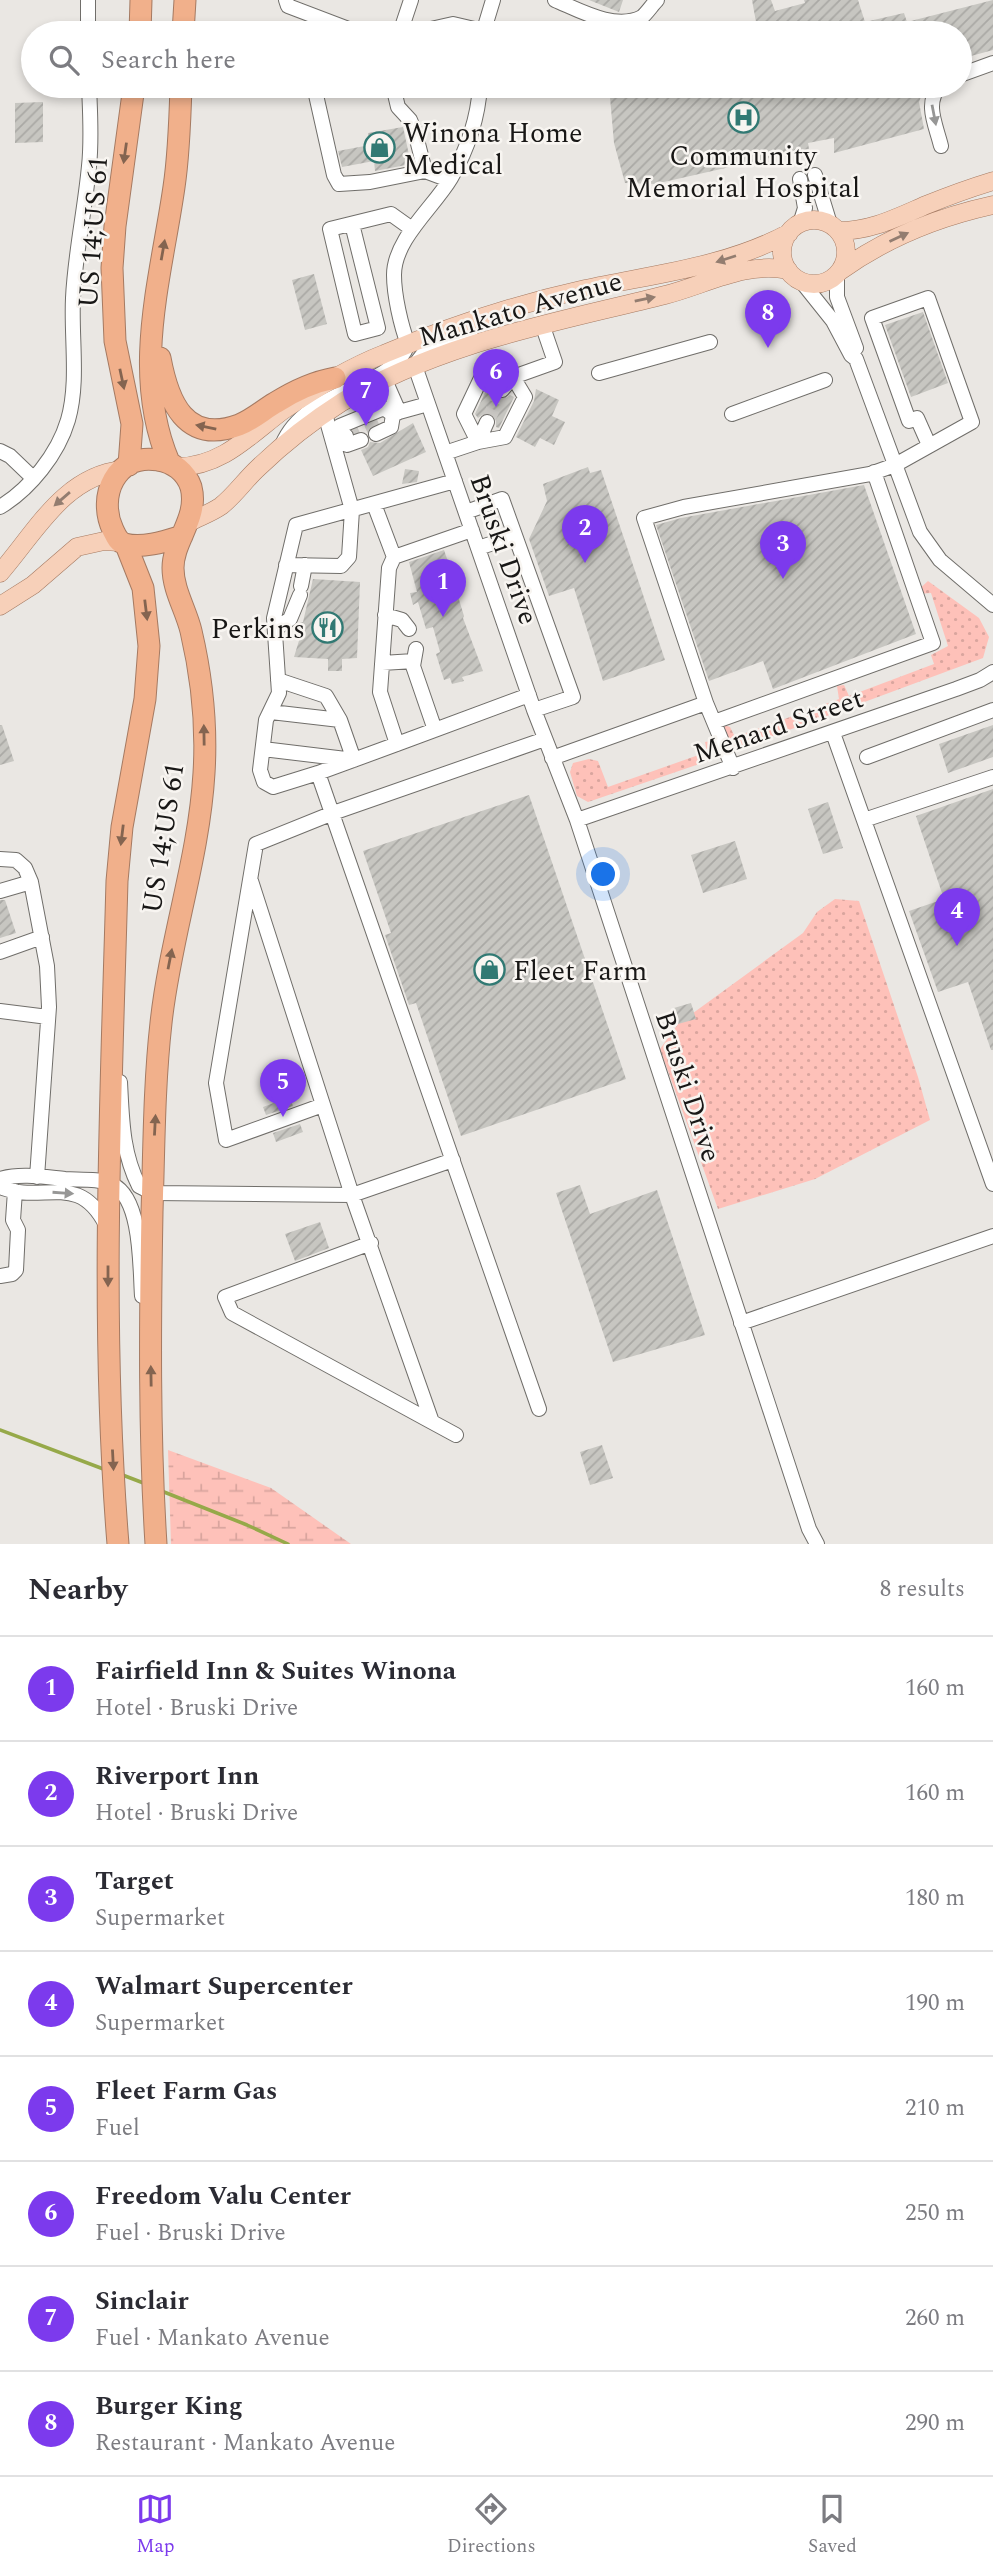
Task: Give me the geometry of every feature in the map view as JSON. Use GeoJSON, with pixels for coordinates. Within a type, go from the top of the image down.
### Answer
{"type":"FeatureCollection","features":[{"type":"Feature","properties":{"kind":"highway"},"geometry":{"type":"LineString","coordinates":[[140,21],[141,0]]}},
{"type":"Feature","properties":{"kind":"highway"},"geometry":{"type":"LineString","coordinates":[[184,21],[185,0]]}},
{"type":"Feature","properties":{"kind":"highway","name":"US 14;US 61"},"geometry":{"type":"LineString","coordinates":[[118,1544],[110,1411],[109,1231],[117,881],[122,827],[145,699],[149,646],[143,589],[123,543],[107,516],[106,507],[112,483],[125,467],[132,424],[115,341],[112,268],[132,98]]}},
{"type":"Feature","properties":{"kind":"highway","name":"US 14;US 61"},"geometry":{"type":"LineString","coordinates":[[156,1544],[150,1326],[160,1026],[173,945],[196,841],[204,771],[204,714],[198,669],[189,625],[173,575],[173,565],[193,502],[191,487],[173,465],[155,411],[150,373],[150,335],[174,184],[181,98]]}},
{"type":"Feature","properties":{"kind":"highway"},"geometry":{"type":"LineString","coordinates":[[155,294],[160,358],[169,395],[180,414],[199,427],[215,430],[239,425],[299,389],[335,378]]}},
{"type":"Feature","properties":{"kind":"highway"},"geometry":{"type":"LineString","coordinates":[[125,467],[147,459],[173,465]]}},
{"type":"Feature","properties":{"kind":"highway"},"geometry":{"type":"LineString","coordinates":[[123,543],[162,542],[185,530]]}},
{"type":"Feature","properties":{"kind":"main road","name":"Mankato Avenue"},"geometry":{"type":"LineString","coordinates":[[173,465],[201,464],[224,455],[283,411],[335,378],[408,344],[525,305],[584,289],[717,262],[750,251],[813,220],[834,228],[859,230],[881,225],[950,195],[993,181]]}},
{"type":"Feature","properties":{"kind":"main road","name":"Mankato Avenue"},"geometry":{"type":"LineString","coordinates":[[185,530],[223,504],[282,446],[325,414],[415,366],[542,324],[666,295],[745,270],[768,267],[819,284],[867,253],[918,228],[993,205]]}},
{"type":"Feature","properties":{"kind":"main road"},"geometry":{"type":"LineString","coordinates":[[834,228],[843,239],[846,251],[838,273]]}},
{"type":"Feature","properties":{"kind":"main road"},"geometry":{"type":"LineString","coordinates":[[794,229],[782,253],[794,276]]}},
{"type":"Feature","properties":{"kind":"main road"},"geometry":{"type":"LineString","coordinates":[[0,573],[61,498],[104,472],[125,467]]}},
{"type":"Feature","properties":{"kind":"main road"},"geometry":{"type":"LineString","coordinates":[[0,606],[33,585],[77,547],[104,541],[123,543]]}},
{"type":"Feature","properties":{"kind":"street"},"geometry":{"type":"LineString","coordinates":[[88,0],[88,21]]}},
{"type":"Feature","properties":{"kind":"street"},"geometry":{"type":"LineString","coordinates":[[286,0],[288,6],[327,21]]}},
{"type":"Feature","properties":{"kind":"street"},"geometry":{"type":"LineString","coordinates":[[404,21],[411,0]]}},
{"type":"Feature","properties":{"kind":"street"},"geometry":{"type":"LineString","coordinates":[[486,21],[493,0]]}},
{"type":"Feature","properties":{"kind":"street"},"geometry":{"type":"LineString","coordinates":[[555,0],[592,15],[616,21]]}},
{"type":"Feature","properties":{"kind":"street"},"geometry":{"type":"LineString","coordinates":[[624,21],[642,16],[657,0]]}},
{"type":"Feature","properties":{"kind":"street"},"geometry":{"type":"LineString","coordinates":[[0,507],[33,478],[62,435],[69,419],[75,270],[90,164],[89,98]]}},
{"type":"Feature","properties":{"kind":"street"},"geometry":{"type":"LineString","coordinates":[[317,98],[334,175],[340,184],[370,182],[425,171],[449,180]]}},
{"type":"Feature","properties":{"kind":"street"},"geometry":{"type":"LineString","coordinates":[[396,98],[398,107],[410,120],[415,132],[425,171]]}},
{"type":"Feature","properties":{"kind":"street"},"geometry":{"type":"LineString","coordinates":[[282,446],[289,429],[324,400],[388,370],[401,358],[408,344],[394,274],[402,247],[412,229],[449,180],[468,145],[478,98]]}},
{"type":"Feature","properties":{"kind":"street"},"geometry":{"type":"LineString","coordinates":[[932,98],[941,146]]}},
{"type":"Feature","properties":{"kind":"street"},"geometry":{"type":"LineString","coordinates":[[815,175],[834,228]]}},
{"type":"Feature","properties":{"kind":"street"},"geometry":{"type":"LineString","coordinates":[[794,229],[805,208],[800,179]]}},
{"type":"Feature","properties":{"kind":"street"},"geometry":{"type":"LineString","coordinates":[[352,224],[378,328],[355,334],[330,229],[391,214],[412,229]]}},
{"type":"Feature","properties":{"kind":"street"},"geometry":{"type":"LineString","coordinates":[[838,273],[837,297],[857,352],[856,359],[920,532],[940,560],[993,606]]}},
{"type":"Feature","properties":{"kind":"street"},"geometry":{"type":"LineString","coordinates":[[794,276],[820,302],[856,359]]}},
{"type":"Feature","properties":{"kind":"street"},"geometry":{"type":"LineString","coordinates":[[733,768],[706,703],[644,518],[874,472],[895,465],[972,422],[928,298],[872,318],[909,421],[917,418],[929,446]]}},
{"type":"Feature","properties":{"kind":"street"},"geometry":{"type":"LineString","coordinates":[[415,366],[423,353],[436,343],[512,313],[525,305]]}},
{"type":"Feature","properties":{"kind":"street"},"geometry":{"type":"LineString","coordinates":[[478,442],[464,414],[484,374],[513,377],[555,362],[542,324]]}},
{"type":"Feature","properties":{"kind":"street"},"geometry":{"type":"LineString","coordinates":[[599,373],[710,342]]}},
{"type":"Feature","properties":{"kind":"street","name":"Bruski Drive"},"geometry":{"type":"LineString","coordinates":[[415,366],[534,710],[577,820],[809,1529],[817,1544]]}},
{"type":"Feature","properties":{"kind":"street"},"geometry":{"type":"LineString","coordinates":[[502,390],[513,377]]}},
{"type":"Feature","properties":{"kind":"street"},"geometry":{"type":"LineString","coordinates":[[445,453],[478,442],[505,437],[525,397],[513,377]]}},
{"type":"Feature","properties":{"kind":"street"},"geometry":{"type":"LineString","coordinates":[[376,434],[391,427],[393,415],[385,380]]}},
{"type":"Feature","properties":{"kind":"street"},"geometry":{"type":"LineString","coordinates":[[732,414],[825,380]]}},
{"type":"Feature","properties":{"kind":"street"},"geometry":{"type":"LineString","coordinates":[[393,415],[428,404]]}},
{"type":"Feature","properties":{"kind":"street"},"geometry":{"type":"LineString","coordinates":[[286,565],[341,566],[345,563],[349,557],[352,510],[340,426],[384,408],[393,415]]}},
{"type":"Feature","properties":{"kind":"street"},"geometry":{"type":"LineString","coordinates":[[325,414],[347,445],[361,440]]}},
{"type":"Feature","properties":{"kind":"street"},"geometry":{"type":"LineString","coordinates":[[478,442],[487,422]]}},
{"type":"Feature","properties":{"kind":"street"},"geometry":{"type":"LineString","coordinates":[[0,451],[10,456],[33,478]]}},
{"type":"Feature","properties":{"kind":"street"},"geometry":{"type":"LineString","coordinates":[[714,722],[933,643],[874,472]]}},
{"type":"Feature","properties":{"kind":"street"},"geometry":{"type":"LineString","coordinates":[[455,481],[296,525],[274,618],[279,693],[266,720],[260,770],[264,782],[273,787],[318,773],[529,695]]}},
{"type":"Feature","properties":{"kind":"street"},"geometry":{"type":"LineString","coordinates":[[466,512],[502,499],[573,697],[534,710]]}},
{"type":"Feature","properties":{"kind":"street"},"geometry":{"type":"LineString","coordinates":[[374,503],[394,557],[389,568],[380,692],[397,744]]}},
{"type":"Feature","properties":{"kind":"street"},"geometry":{"type":"LineString","coordinates":[[394,557],[472,530]]}},
{"type":"Feature","properties":{"kind":"street"},"geometry":{"type":"LineString","coordinates":[[478,548],[516,536]]}},
{"type":"Feature","properties":{"kind":"street"},"geometry":{"type":"LineString","coordinates":[[275,629],[289,619],[301,590],[305,565]]}},
{"type":"Feature","properties":{"kind":"street"},"geometry":{"type":"LineString","coordinates":[[385,615],[402,620],[409,629]]}},
{"type":"Feature","properties":{"kind":"street"},"geometry":{"type":"LineString","coordinates":[[382,663],[415,655],[414,666],[435,730]]}},
{"type":"Feature","properties":{"kind":"street","name":"Menard Street"},"geometry":{"type":"LineString","coordinates":[[577,820],[833,733],[980,680],[993,672]]}},
{"type":"Feature","properties":{"kind":"street"},"geometry":{"type":"LineString","coordinates":[[278,680],[326,696],[340,720],[354,760]]}},
{"type":"Feature","properties":{"kind":"street"},"geometry":{"type":"LineString","coordinates":[[552,758],[706,703]]}},
{"type":"Feature","properties":{"kind":"street"},"geometry":{"type":"LineString","coordinates":[[867,757],[993,710]]}},
{"type":"Feature","properties":{"kind":"street"},"geometry":{"type":"LineString","coordinates":[[271,712],[340,720]]}},
{"type":"Feature","properties":{"kind":"street"},"geometry":{"type":"LineString","coordinates":[[833,733],[993,1184]]}},
{"type":"Feature","properties":{"kind":"street"},"geometry":{"type":"LineString","coordinates":[[323,1105],[226,1140],[216,1083],[256,844],[333,813],[545,739]]}},
{"type":"Feature","properties":{"kind":"street"},"geometry":{"type":"LineString","coordinates":[[263,749],[354,760]]}},
{"type":"Feature","properties":{"kind":"street"},"geometry":{"type":"LineString","coordinates":[[318,773],[539,1409]]}},
{"type":"Feature","properties":{"kind":"street"},"geometry":{"type":"LineString","coordinates":[[864,820],[993,777]]}},
{"type":"Feature","properties":{"kind":"street"},"geometry":{"type":"LineString","coordinates":[[0,859],[16,860],[25,868],[31,882],[48,975],[48,1017],[37,1177]]}},
{"type":"Feature","properties":{"kind":"street"},"geometry":{"type":"LineString","coordinates":[[250,878],[352,1195],[432,1422]]}},
{"type":"Feature","properties":{"kind":"street"},"geometry":{"type":"LineString","coordinates":[[0,891],[31,882]]}},
{"type":"Feature","properties":{"kind":"street"},"geometry":{"type":"LineString","coordinates":[[0,951],[42,937]]}},
{"type":"Feature","properties":{"kind":"street"},"geometry":{"type":"LineString","coordinates":[[0,1011],[48,1017]]}},
{"type":"Feature","properties":{"kind":"street"},"geometry":{"type":"LineString","coordinates":[[113,1048],[120,1071],[122,1122],[128,1158],[139,1186],[153,1193],[352,1195],[453,1160]]}},
{"type":"Feature","properties":{"kind":"street"},"geometry":{"type":"LineString","coordinates":[[0,1179],[37,1177],[110,1183],[119,1188],[132,1213],[138,1240],[142,1304],[150,1326]]}},
{"type":"Feature","properties":{"kind":"street"},"geometry":{"type":"LineString","coordinates":[[0,1276],[12,1274],[16,1270],[18,1230],[7,1219],[7,1189],[80,1195],[98,1210],[109,1231]]}},
{"type":"Feature","properties":{"kind":"street"},"geometry":{"type":"LineString","coordinates":[[741,1323],[993,1236]]}},
{"type":"Feature","properties":{"kind":"street"},"geometry":{"type":"LineString","coordinates":[[371,1243],[225,1297],[232,1313],[456,1435]]}},
{"type":"Feature","properties":{"kind":"green space"},"geometry":{"type":"Polygon","coordinates":[[[928,581],[979,618],[989,637],[983,658],[746,746],[734,746],[728,742],[724,725],[730,727],[735,737],[839,699],[837,686],[844,685],[849,696],[934,664],[931,655],[948,646],[931,593],[918,594],[917,591],[928,581]]]}},
{"type":"Feature","properties":{"kind":"green space"},"geometry":{"type":"Polygon","coordinates":[[[711,741],[713,750],[708,761],[588,802],[577,796],[570,772],[573,763],[589,759],[598,761],[608,787],[707,752],[705,742],[711,741]]]}},
{"type":"Feature","properties":{"kind":"green space"},"geometry":{"type":"Polygon","coordinates":[[[835,899],[859,901],[930,1120],[815,1179],[718,1209],[660,1049],[678,1024],[803,933],[817,912],[835,899]]]}},
{"type":"Feature","properties":{"kind":"green space"},"geometry":{"type":"Polygon","coordinates":[[[168,1450],[271,1488],[351,1544],[171,1544],[168,1450]]]}},
{"type":"Feature","properties":{"kind":"building"},"geometry":{"type":"Polygon","coordinates":[[[589,0],[623,0],[619,12],[589,0]]]}},
{"type":"Feature","properties":{"kind":"building"},"geometry":{"type":"Polygon","coordinates":[[[752,0],[771,0],[775,11],[805,3],[804,0],[858,0],[865,21],[756,21],[752,0]]]}},
{"type":"Feature","properties":{"kind":"building"},"geometry":{"type":"Polygon","coordinates":[[[993,0],[993,50],[972,56],[972,21],[911,21],[993,0]]]}},
{"type":"Feature","properties":{"kind":"building"},"geometry":{"type":"Polygon","coordinates":[[[904,13],[907,21],[869,21],[904,13]]]}},
{"type":"Feature","properties":{"kind":"building"},"geometry":{"type":"Polygon","coordinates":[[[610,98],[920,98],[924,129],[834,153],[834,138],[808,143],[809,149],[655,184],[625,183],[614,143],[610,98]]]}},
{"type":"Feature","properties":{"kind":"building"},"geometry":{"type":"Polygon","coordinates":[[[43,102],[43,142],[15,143],[15,103],[43,102]]]}},
{"type":"Feature","properties":{"kind":"building","name":"Winona Home Medical"},"geometry":{"type":"Polygon","coordinates":[[[403,127],[411,164],[375,171],[374,161],[342,167],[338,151],[370,145],[368,133],[403,127]]]}},
{"type":"Feature","properties":{"kind":"building"},"geometry":{"type":"Polygon","coordinates":[[[314,274],[327,324],[305,330],[292,280],[314,274]]]}},
{"type":"Feature","properties":{"kind":"building"},"geometry":{"type":"Polygon","coordinates":[[[923,312],[948,383],[911,397],[885,325],[923,312]]]}},
{"type":"Feature","properties":{"kind":"building"},"geometry":{"type":"Polygon","coordinates":[[[489,384],[494,386],[493,393],[496,398],[505,399],[510,395],[514,397],[499,428],[496,427],[492,414],[485,413],[478,418],[475,414],[489,384]]]}},
{"type":"Feature","properties":{"kind":"building"},"geometry":{"type":"Polygon","coordinates":[[[536,389],[559,400],[552,416],[565,422],[554,445],[540,438],[535,447],[516,437],[534,401],[536,389]]]}},
{"type":"Feature","properties":{"kind":"building"},"geometry":{"type":"Polygon","coordinates":[[[413,423],[426,452],[373,476],[361,450],[368,447],[370,442],[380,443],[413,423]]]}},
{"type":"Feature","properties":{"kind":"building"},"geometry":{"type":"Polygon","coordinates":[[[588,467],[590,473],[601,470],[665,660],[603,681],[574,588],[549,596],[529,539],[547,501],[543,484],[588,467]]]}},
{"type":"Feature","properties":{"kind":"building"},"geometry":{"type":"Polygon","coordinates":[[[405,469],[419,471],[417,482],[402,484],[405,469]]]}},
{"type":"Feature","properties":{"kind":"building"},"geometry":{"type":"Polygon","coordinates":[[[864,485],[916,634],[773,689],[763,661],[709,681],[656,525],[681,518],[864,485]]]}},
{"type":"Feature","properties":{"kind":"building"},"geometry":{"type":"Polygon","coordinates":[[[444,550],[455,582],[460,580],[464,591],[457,593],[463,618],[483,671],[462,677],[464,681],[452,684],[450,678],[444,680],[436,654],[440,652],[433,627],[426,629],[418,602],[413,605],[410,593],[417,592],[409,562],[444,550]]]}},
{"type":"Feature","properties":{"kind":"building","name":"Perkins"},"geometry":{"type":"Polygon","coordinates":[[[313,579],[360,582],[357,658],[342,659],[342,671],[328,671],[328,659],[294,657],[301,634],[296,633],[299,623],[303,622],[313,579]]]}},
{"type":"Feature","properties":{"kind":"building"},"geometry":{"type":"Polygon","coordinates":[[[0,725],[14,761],[0,765],[0,725]]]}},
{"type":"Feature","properties":{"kind":"building"},"geometry":{"type":"Polygon","coordinates":[[[993,725],[993,757],[948,773],[939,744],[993,725]]]}},
{"type":"Feature","properties":{"kind":"building"},"geometry":{"type":"Polygon","coordinates":[[[993,789],[991,1050],[968,982],[938,992],[909,911],[944,899],[916,816],[993,789]]]}},
{"type":"Feature","properties":{"kind":"building","name":"Fleet Farm"},"geometry":{"type":"Polygon","coordinates":[[[529,795],[626,1079],[461,1136],[416,1003],[409,1005],[385,935],[391,933],[363,851],[529,795]]]}},
{"type":"Feature","properties":{"kind":"building"},"geometry":{"type":"Polygon","coordinates":[[[828,802],[843,848],[823,854],[808,809],[828,802]]]}},
{"type":"Feature","properties":{"kind":"building"},"geometry":{"type":"Polygon","coordinates":[[[735,841],[747,879],[703,893],[691,855],[735,841]]]}},
{"type":"Feature","properties":{"kind":"building"},"geometry":{"type":"Polygon","coordinates":[[[0,900],[5,900],[16,933],[0,938],[0,900]]]}},
{"type":"Feature","properties":{"kind":"building"},"geometry":{"type":"Polygon","coordinates":[[[691,1003],[696,1019],[678,1024],[674,1008],[691,1003]]]}},
{"type":"Feature","properties":{"kind":"building"},"geometry":{"type":"Polygon","coordinates":[[[290,1097],[293,1106],[266,1115],[263,1107],[290,1097]]]}},
{"type":"Feature","properties":{"kind":"building"},"geometry":{"type":"Polygon","coordinates":[[[300,1124],[303,1132],[276,1142],[273,1133],[300,1124]]]}},
{"type":"Feature","properties":{"kind":"building"},"geometry":{"type":"Polygon","coordinates":[[[580,1185],[590,1214],[657,1190],[705,1335],[613,1362],[556,1193],[580,1185]]]}},
{"type":"Feature","properties":{"kind":"building"},"geometry":{"type":"Polygon","coordinates":[[[320,1222],[329,1248],[295,1261],[285,1234],[320,1222]]]}},
{"type":"Feature","properties":{"kind":"building"},"geometry":{"type":"Polygon","coordinates":[[[602,1445],[613,1478],[590,1485],[580,1452],[602,1445]]]}},
{"type":"Feature","properties":{"kind":"waterway"},"geometry":{"type":"LineString","coordinates":[[0,1430],[106,1470]]}},
{"type":"Feature","properties":{"kind":"waterway"},"geometry":{"type":"LineString","coordinates":[[120,1474],[146,1484]]}},
{"type":"Feature","properties":{"kind":"waterway"},"geometry":{"type":"LineString","coordinates":[[159,1490],[288,1544]]}},
{"type":"Feature","properties":{"kind":"tunnel"},"geometry":{"type":"LineString","coordinates":[[487,422],[502,390]]}},
{"type":"Feature","properties":{"kind":"tunnel"},"geometry":{"type":"LineString","coordinates":[[346,436],[387,418]]}},
{"type":"Feature","properties":{"kind":"place","name":"Community Memorial Hospital"},"geometry":{"type":"Point","coordinates":[743,118]}},
{"type":"Feature","properties":{"kind":"place","name":"Winona Home Medical"},"geometry":{"type":"Point","coordinates":[380,148]}},
{"type":"Feature","properties":{"kind":"place","name":"Burger King"},"geometry":{"type":"Point","coordinates":[768,348]}},
{"type":"Feature","properties":{"kind":"place","name":"Freedom Valu Center"},"geometry":{"type":"Point","coordinates":[496,407]}},
{"type":"Feature","properties":{"kind":"place","name":"Sinclair"},"geometry":{"type":"Point","coordinates":[366,426]}},
{"type":"Feature","properties":{"kind":"place","name":"Riverport Inn"},"geometry":{"type":"Point","coordinates":[585,563]}},
{"type":"Feature","properties":{"kind":"place","name":"Target"},"geometry":{"type":"Point","coordinates":[783,579]}},
{"type":"Feature","properties":{"kind":"place","name":"Fairfield Inn & Suites Winona"},"geometry":{"type":"Point","coordinates":[443,617]}},
{"type":"Feature","properties":{"kind":"place","name":"Perkins"},"geometry":{"type":"Point","coordinates":[328,628]}},
{"type":"Feature","properties":{"kind":"place","name":"Walmart Supercenter"},"geometry":{"type":"Point","coordinates":[957,946]}},
{"type":"Feature","properties":{"kind":"place","name":"Fleet Farm"},"geometry":{"type":"Point","coordinates":[490,970]}},
{"type":"Feature","properties":{"kind":"place","name":"Fleet Farm Gas"},"geometry":{"type":"Point","coordinates":[283,1117]}}]}
